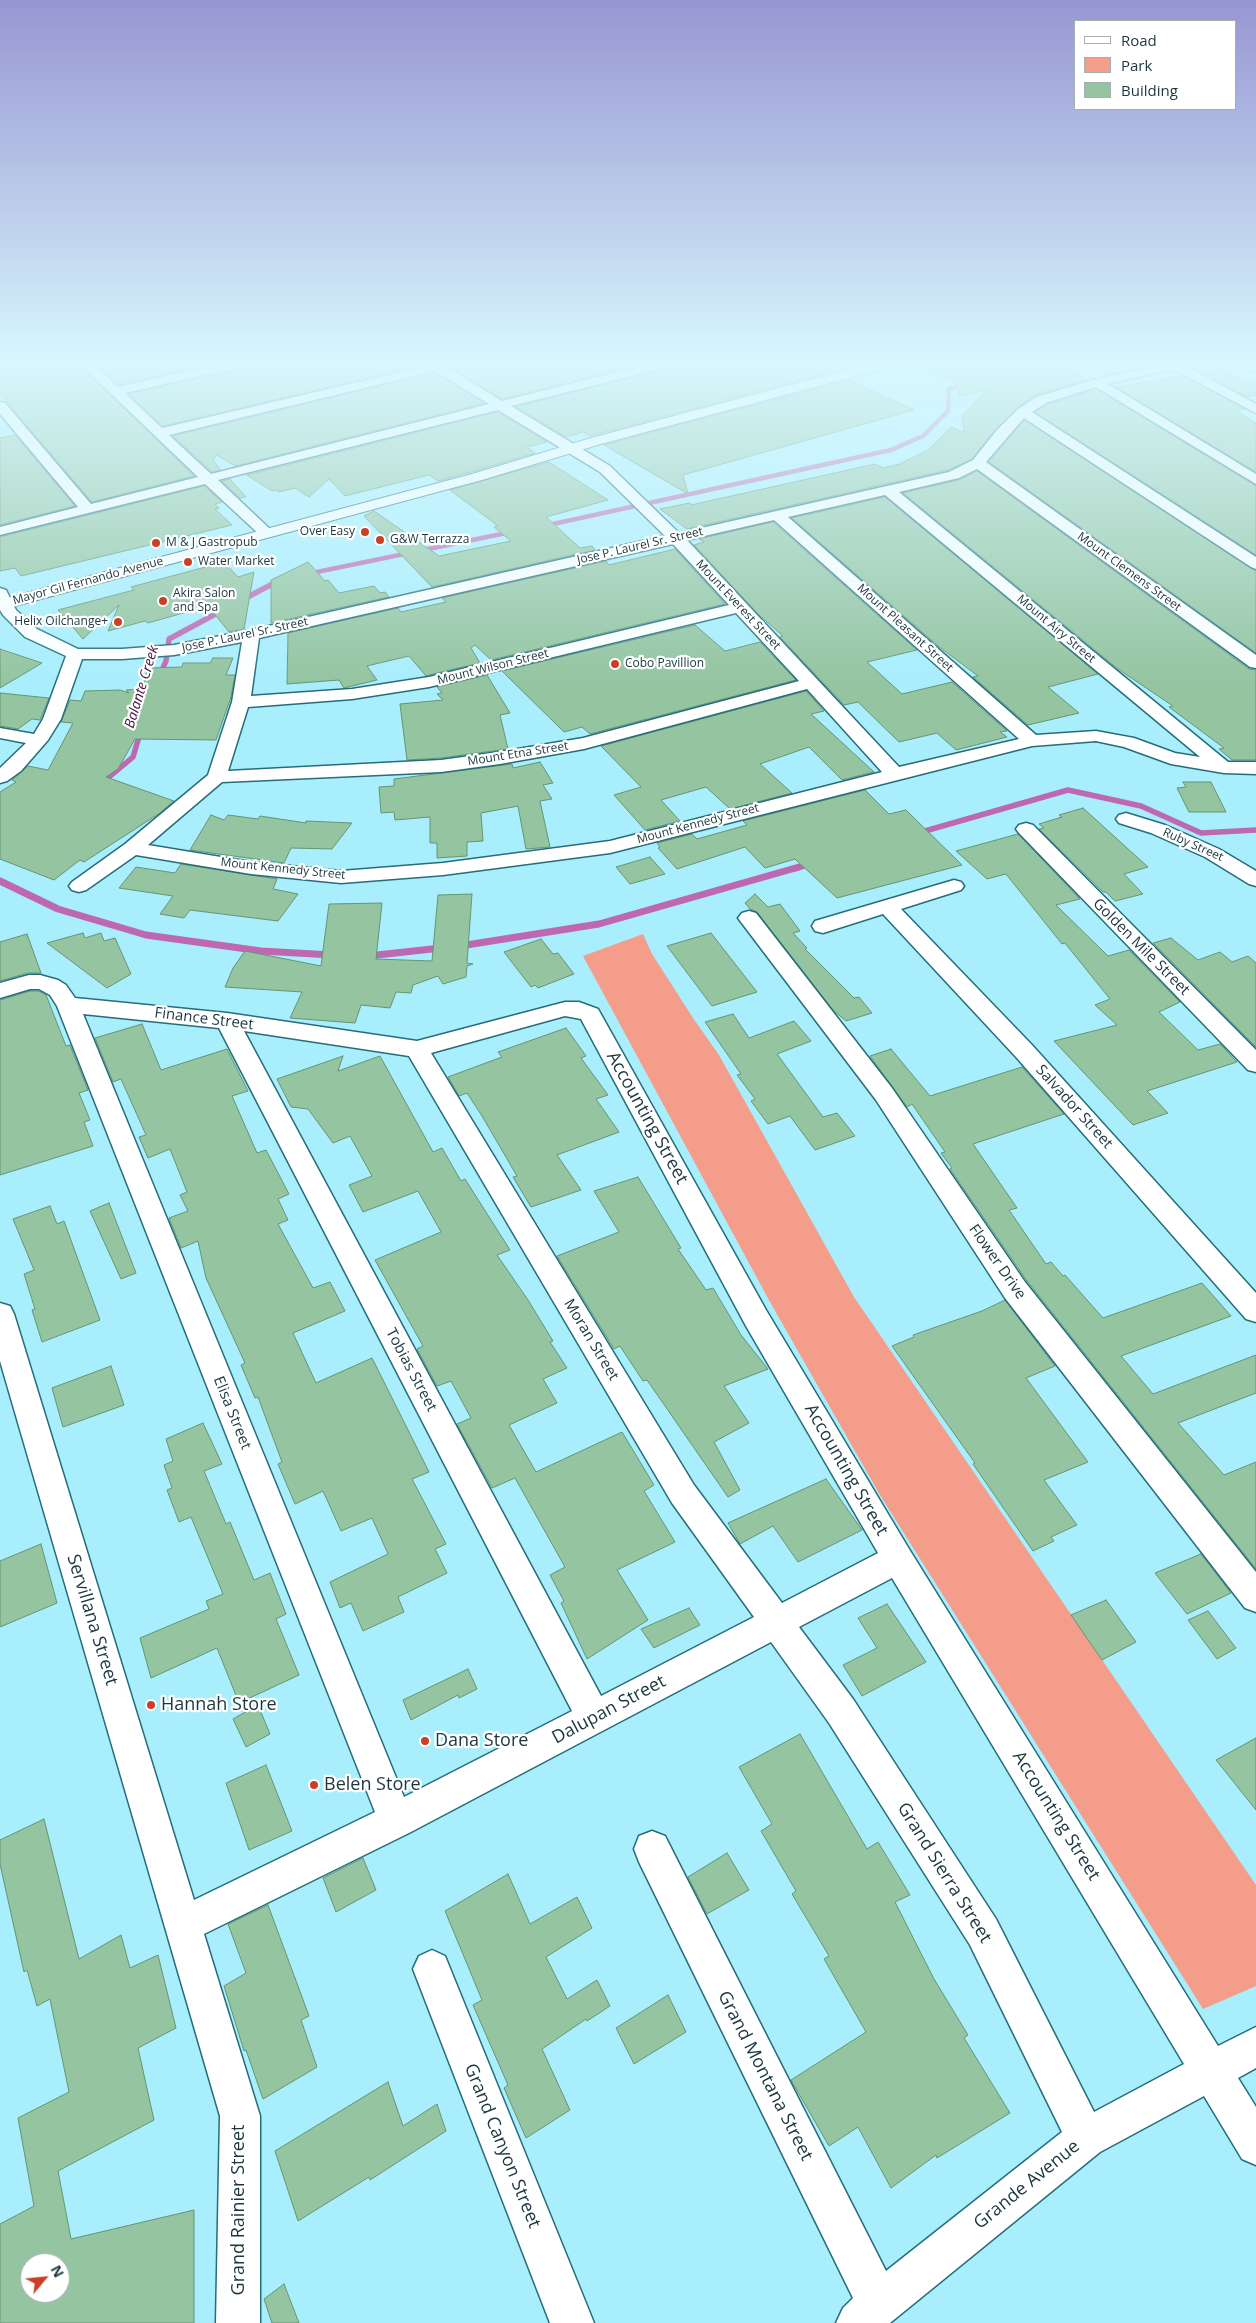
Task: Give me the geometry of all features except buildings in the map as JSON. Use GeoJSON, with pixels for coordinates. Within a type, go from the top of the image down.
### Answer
{"type":"FeatureCollection","features":[{"type":"Feature","properties":{"kind":"main road","name":"Mayor Gil Fernando Avenue"},"geometry":{"type":"LineString","coordinates":[[2,600],[266,533],[505,468]]}},
{"type":"Feature","properties":{"kind":"street"},"geometry":{"type":"LineString","coordinates":[[53,468],[88,509]]}},
{"type":"Feature","properties":{"kind":"street"},"geometry":{"type":"LineString","coordinates":[[198,468],[266,533]]}},
{"type":"Feature","properties":{"kind":"street"},"geometry":{"type":"LineString","coordinates":[[0,531],[247,468]]}},
{"type":"Feature","properties":{"kind":"street","name":"Mount Everest Street"},"geometry":{"type":"LineString","coordinates":[[604,468],[676,538],[894,774]]}},
{"type":"Feature","properties":{"kind":"street","name":"Jose P. Laurel Sr. Street"},"geometry":{"type":"LineString","coordinates":[[75,654],[168,651],[251,635],[954,475],[967,468]]}},
{"type":"Feature","properties":{"kind":"street","name":"Mount Clemens Street"},"geometry":{"type":"LineString","coordinates":[[986,468],[1256,663]]}},
{"type":"Feature","properties":{"kind":"street"},"geometry":{"type":"LineString","coordinates":[[1109,468],[1256,564]]}},
{"type":"Feature","properties":{"kind":"street"},"geometry":{"type":"LineString","coordinates":[[1237,468],[1256,480]]}},
{"type":"Feature","properties":{"kind":"street","name":"Mount Airy Street"},"geometry":{"type":"LineString","coordinates":[[888,490],[1224,768]]}},
{"type":"Feature","properties":{"kind":"street","name":"Mount Pleasant Street"},"geometry":{"type":"LineString","coordinates":[[777,516],[1032,742]]}},
{"type":"Feature","properties":{"kind":"street"},"geometry":{"type":"LineString","coordinates":[[0,777],[14,767],[39,740],[52,718],[75,654],[31,633],[9,612],[2,600]]}},
{"type":"Feature","properties":{"kind":"street","name":"Mount Wilson Street"},"geometry":{"type":"LineString","coordinates":[[241,702],[352,694],[429,682],[740,607]]}},
{"type":"Feature","properties":{"kind":"street"},"geometry":{"type":"LineString","coordinates":[[79,886],[132,848],[217,777],[241,702],[251,635]]}},
{"type":"Feature","properties":{"kind":"street","name":"Mount Etna Street"},"geometry":{"type":"LineString","coordinates":[[217,777],[441,766],[500,758],[584,743],[811,684]]}},
{"type":"Feature","properties":{"kind":"street"},"geometry":{"type":"LineString","coordinates":[[0,733],[39,740]]}},
{"type":"Feature","properties":{"kind":"street","name":"Mount Kennedy Street"},"geometry":{"type":"LineString","coordinates":[[132,848],[251,868],[341,877],[443,869],[610,847],[894,774],[1032,742],[1096,736],[1128,742],[1171,758],[1224,768],[1256,768]]}},
{"type":"Feature","properties":{"kind":"street","name":"Ruby Street"},"geometry":{"type":"LineString","coordinates":[[1126,819],[1212,852],[1254,877]]}},
{"type":"Feature","properties":{"kind":"street","name":"Golden Mile Street"},"geometry":{"type":"LineString","coordinates":[[1026,829],[1256,1064]]}},
{"type":"Feature","properties":{"kind":"street"},"geometry":{"type":"LineString","coordinates":[[823,926],[954,886]]}},
{"type":"Feature","properties":{"kind":"street","name":"Salvador Street"},"geometry":{"type":"LineString","coordinates":[[887,906],[1024,1051],[1256,1311]]}},
{"type":"Feature","properties":{"kind":"street","name":"Flower Drive"},"geometry":{"type":"LineString","coordinates":[[749,918],[884,1094],[1015,1290],[1078,1374],[1256,1597]]}},
{"type":"Feature","properties":{"kind":"street"},"geometry":{"type":"LineString","coordinates":[[0,990],[29,982],[50,984],[58,990],[68,1005]]}},
{"type":"Feature","properties":{"kind":"street","name":"Finance Street"},"geometry":{"type":"LineString","coordinates":[[68,1005],[227,1020],[417,1049]]}},
{"type":"Feature","properties":{"kind":"street","name":"Elisa Street"},"geometry":{"type":"LineString","coordinates":[[68,1005],[396,1820]]}},
{"type":"Feature","properties":{"kind":"street","name":"Accounting Street"},"geometry":{"type":"LineString","coordinates":[[417,1049],[565,1009],[579,1010],[590,1014],[756,1318],[898,1559],[1212,2070],[1256,2145]]}},
{"type":"Feature","properties":{"kind":"street","name":"Tobias Street"},"geometry":{"type":"LineString","coordinates":[[227,1020],[594,1718]]}},
{"type":"Feature","properties":{"kind":"street","name":"Moran Street"},"geometry":{"type":"LineString","coordinates":[[417,1049],[683,1494],[778,1622]]}},
{"type":"Feature","properties":{"kind":"street","name":"Servillana Street"},"geometry":{"type":"LineString","coordinates":[[0,1314],[184,1924]]}},
{"type":"Feature","properties":{"kind":"street","name":"Dalupan Street"},"geometry":{"type":"LineString","coordinates":[[184,1924],[396,1820],[898,1559]]}},
{"type":"Feature","properties":{"kind":"street","name":"Grand Sierra Street"},"geometry":{"type":"LineString","coordinates":[[778,1622],[841,1711],[983,1932],[1086,2138]]}},
{"type":"Feature","properties":{"kind":"street","name":"Grand Montana Street"},"geometry":{"type":"LineString","coordinates":[[652,1850],[868,2313]]}},
{"type":"Feature","properties":{"kind":"street","name":"Grand Rainier Street"},"geometry":{"type":"LineString","coordinates":[[184,1924],[240,2116],[238,2323]]}},
{"type":"Feature","properties":{"kind":"street","name":"Grand Canyon Street"},"geometry":{"type":"LineString","coordinates":[[432,1969],[572,2323]]}},
{"type":"Feature","properties":{"kind":"street","name":"Grande Avenue"},"geometry":{"type":"LineString","coordinates":[[868,2313],[1086,2138],[1256,2047]]}},
{"type":"Feature","properties":{"kind":"green space"},"geometry":{"type":"Polygon","coordinates":[[[643,934],[652,954],[719,1055],[854,1297],[1256,1885],[1256,1986],[1203,2009],[880,1495],[770,1302],[583,956],[643,934]]]}},
{"type":"Feature","properties":{"kind":"waterway","name":"Balante Creek"},"geometry":{"type":"LineString","coordinates":[[544,526],[807,468]]}},
{"type":"Feature","properties":{"kind":"waterway","name":"Balante Creek"},"geometry":{"type":"LineString","coordinates":[[307,574],[511,532]]}},
{"type":"Feature","properties":{"kind":"waterway","name":"Balante Creek"},"geometry":{"type":"LineString","coordinates":[[242,600],[278,581]]}},
{"type":"Feature","properties":{"kind":"waterway","name":"Balante Creek"},"geometry":{"type":"LineString","coordinates":[[159,677],[166,661],[169,639],[223,610]]}},
{"type":"Feature","properties":{"kind":"waterway","name":"Balante Creek"},"geometry":{"type":"LineString","coordinates":[[102,783],[133,757],[141,730]]}},
{"type":"Feature","properties":{"kind":"waterway"},"geometry":{"type":"LineString","coordinates":[[918,833],[1068,790],[1141,806],[1201,833],[1256,830]]}},
{"type":"Feature","properties":{"kind":"waterway"},"geometry":{"type":"LineString","coordinates":[[795,869],[811,864]]}},
{"type":"Feature","properties":{"kind":"waterway"},"geometry":{"type":"LineString","coordinates":[[460,946],[599,924],[799,867]]}},
{"type":"Feature","properties":{"kind":"waterway"},"geometry":{"type":"LineString","coordinates":[[0,881],[58,909],[146,935],[261,951],[332,955]]}},
{"type":"Feature","properties":{"kind":"waterway"},"geometry":{"type":"LineString","coordinates":[[368,956],[441,948]]}},
{"type":"Feature","properties":{"kind":"place","name":"Over Easy"},"geometry":{"type":"Point","coordinates":[365,532]}},
{"type":"Feature","properties":{"kind":"place","name":"G&W Terrazza"},"geometry":{"type":"Point","coordinates":[380,540]}},
{"type":"Feature","properties":{"kind":"place","name":"M & J Gastropub"},"geometry":{"type":"Point","coordinates":[156,543]}},
{"type":"Feature","properties":{"kind":"place","name":"Water Market"},"geometry":{"type":"Point","coordinates":[188,562]}},
{"type":"Feature","properties":{"kind":"place","name":"Akira Salon and Spa"},"geometry":{"type":"Point","coordinates":[163,601]}},
{"type":"Feature","properties":{"kind":"place","name":"Helix Oilchange+"},"geometry":{"type":"Point","coordinates":[118,622]}},
{"type":"Feature","properties":{"kind":"place","name":"Cobo Pavillion"},"geometry":{"type":"Point","coordinates":[615,664]}},
{"type":"Feature","properties":{"kind":"place","name":"Hannah Store"},"geometry":{"type":"Point","coordinates":[151,1705]}},
{"type":"Feature","properties":{"kind":"place","name":"Dana Store"},"geometry":{"type":"Point","coordinates":[425,1741]}},
{"type":"Feature","properties":{"kind":"place","name":"Belen Store"},"geometry":{"type":"Point","coordinates":[314,1785]}}]}
